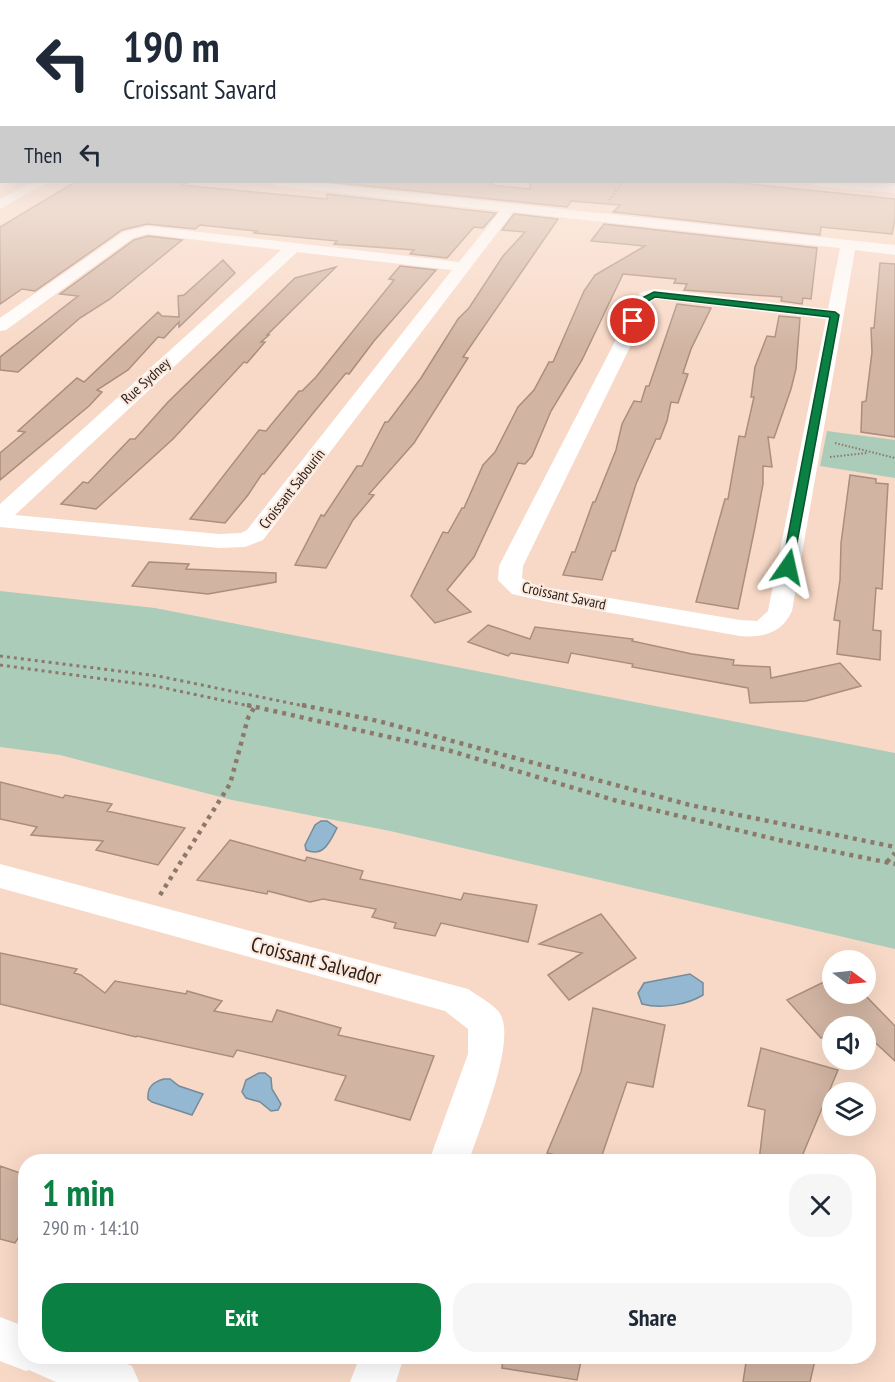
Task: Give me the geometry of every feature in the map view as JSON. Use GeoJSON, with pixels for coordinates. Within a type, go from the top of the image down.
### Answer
{"type":"FeatureCollection","features":[{"type":"Feature","properties":{"kind":"street","name":"Croissant Sabourin"},"geometry":{"type":"LineString","coordinates":[[0,518],[219,541],[245,540],[255,535],[499,220]]}},
{"type":"Feature","properties":{"kind":"street"},"geometry":{"type":"LineString","coordinates":[[630,220],[895,250]]}},
{"type":"Feature","properties":{"kind":"street"},"geometry":{"type":"LineString","coordinates":[[0,327],[123,239],[141,231],[156,230],[463,267]]}},
{"type":"Feature","properties":{"kind":"street","name":"Croissant Savard"},"geometry":{"type":"LineString","coordinates":[[835,315],[668,295],[654,294],[646,297],[511,566],[510,580],[521,589],[544,594],[740,628],[764,628],[772,624],[780,611],[849,245]]}},
{"type":"Feature","properties":{"kind":"street","name":"Rue Sydney"},"geometry":{"type":"LineString","coordinates":[[0,518],[294,247]]}},
{"type":"Feature","properties":{"kind":"street","name":"Croissant Salvador"},"geometry":{"type":"LineString","coordinates":[[0,876],[456,999],[486,1022],[486,1054],[451,1154]]}},
{"type":"Feature","properties":{"kind":"street"},"geometry":{"type":"LineString","coordinates":[[0,1339],[18,1345]]}},
{"type":"Feature","properties":{"kind":"street"},"geometry":{"type":"LineString","coordinates":[[68,1364],[116,1382]]}},
{"type":"Feature","properties":{"kind":"street"},"geometry":{"type":"LineString","coordinates":[[373,1382],[379,1364]]}},
{"type":"Feature","properties":{"kind":"path"},"geometry":{"type":"LineString","coordinates":[[833,442],[895,458]]}},
{"type":"Feature","properties":{"kind":"path"},"geometry":{"type":"LineString","coordinates":[[822,458],[871,453]]}},
{"type":"Feature","properties":{"kind":"path"},"geometry":{"type":"LineString","coordinates":[[0,656],[159,676],[378,721],[690,805],[763,822],[895,847]]}},
{"type":"Feature","properties":{"kind":"path"},"geometry":{"type":"LineString","coordinates":[[0,665],[155,686],[451,751],[588,793],[689,819],[895,864]]}},
{"type":"Feature","properties":{"kind":"path"},"geometry":{"type":"LineString","coordinates":[[158,898],[230,784],[248,718],[254,708]]}},
{"type":"Feature","properties":{"kind":"path"},"geometry":{"type":"LineString","coordinates":[[887,862],[895,854]]}},
{"type":"Feature","properties":{"kind":"green space"},"geometry":{"type":"Polygon","coordinates":[[[827,431],[895,440],[895,478],[820,466],[827,431]]]}},
{"type":"Feature","properties":{"kind":"green space"},"geometry":{"type":"Polygon","coordinates":[[[0,591],[155,608],[895,753],[895,949],[390,831],[232,800],[60,755],[0,747],[0,591]]]}},
{"type":"Feature","properties":{"kind":"water"},"geometry":{"type":"Polygon","coordinates":[[[321,821],[327,821],[337,828],[329,843],[322,850],[312,852],[306,850],[305,845],[315,825],[321,821]]]}},
{"type":"Feature","properties":{"kind":"water"},"geometry":{"type":"Polygon","coordinates":[[[690,974],[703,983],[703,995],[674,1005],[642,1004],[638,993],[644,983],[690,974]]]}},
{"type":"Feature","properties":{"kind":"water"},"geometry":{"type":"Polygon","coordinates":[[[259,1073],[265,1073],[271,1078],[272,1089],[281,1104],[278,1110],[271,1111],[260,1102],[246,1098],[242,1092],[246,1080],[259,1073]]]}},
{"type":"Feature","properties":{"kind":"water"},"geometry":{"type":"Polygon","coordinates":[[[164,1079],[170,1079],[179,1086],[203,1094],[192,1115],[148,1099],[152,1086],[164,1079]]]}},
{"type":"Feature","properties":{"kind":"building"},"geometry":{"type":"Polygon","coordinates":[[[11,220],[490,220],[483,228],[474,227],[447,258],[410,254],[414,250],[334,244],[337,241],[254,233],[257,231],[200,225],[195,229],[147,224],[122,230],[35,291],[22,289],[0,304],[0,227],[11,220]]]}},
{"type":"Feature","properties":{"kind":"building"},"geometry":{"type":"Polygon","coordinates":[[[509,220],[557,220],[463,357],[468,358],[414,443],[369,494],[374,495],[353,520],[326,568],[295,565],[321,515],[324,516],[357,466],[362,466],[385,422],[388,422],[421,378],[458,319],[469,308],[503,256],[525,232],[502,230],[509,220]]]}},
{"type":"Feature","properties":{"kind":"building"},"geometry":{"type":"Polygon","coordinates":[[[689,220],[895,220],[892,234],[821,227],[820,235],[689,220]]]}},
{"type":"Feature","properties":{"kind":"building"},"geometry":{"type":"Polygon","coordinates":[[[604,224],[817,248],[811,299],[803,298],[802,304],[781,301],[782,297],[684,290],[687,284],[674,283],[676,279],[623,274],[582,360],[551,411],[532,456],[525,464],[518,463],[474,557],[447,590],[471,612],[435,623],[411,596],[443,532],[448,533],[464,508],[483,465],[495,452],[518,407],[534,390],[549,362],[553,362],[584,291],[595,275],[645,246],[591,241],[604,224]]]}},
{"type":"Feature","properties":{"kind":"building"},"geometry":{"type":"Polygon","coordinates":[[[148,236],[182,240],[110,299],[80,318],[18,372],[0,370],[0,357],[78,296],[60,294],[134,240],[148,236]]]}},
{"type":"Feature","properties":{"kind":"building"},"geometry":{"type":"Polygon","coordinates":[[[223,260],[235,273],[179,327],[179,322],[164,338],[158,337],[128,370],[97,390],[102,392],[89,406],[0,480],[0,453],[25,432],[18,431],[77,378],[84,382],[158,312],[162,316],[179,317],[178,296],[184,295],[223,260]]]}},
{"type":"Feature","properties":{"kind":"building"},"geometry":{"type":"Polygon","coordinates":[[[880,263],[895,264],[895,437],[861,432],[862,402],[866,401],[872,352],[871,328],[874,328],[880,263]]]}},
{"type":"Feature","properties":{"kind":"building"},"geometry":{"type":"Polygon","coordinates":[[[400,266],[436,270],[374,341],[349,374],[346,373],[262,474],[225,523],[190,519],[259,430],[266,431],[299,391],[302,391],[316,377],[394,280],[389,279],[400,266]]]}},
{"type":"Feature","properties":{"kind":"building"},"geometry":{"type":"Polygon","coordinates":[[[336,267],[267,335],[269,335],[261,342],[265,342],[247,363],[244,362],[173,439],[96,509],[61,504],[83,482],[88,483],[130,439],[135,439],[168,402],[295,278],[336,267]]]}},
{"type":"Feature","properties":{"kind":"building"},"geometry":{"type":"Polygon","coordinates":[[[677,304],[711,308],[691,349],[683,373],[688,374],[678,403],[671,402],[667,421],[660,439],[656,439],[636,484],[615,551],[612,551],[602,580],[563,575],[572,552],[575,552],[593,502],[595,502],[616,450],[622,424],[634,401],[641,402],[646,386],[649,386],[677,304]]]}},
{"type":"Feature","properties":{"kind":"building"},"geometry":{"type":"Polygon","coordinates":[[[779,316],[800,318],[796,369],[774,438],[768,437],[772,467],[763,466],[763,484],[738,609],[696,602],[725,499],[728,499],[739,436],[745,437],[754,397],[751,397],[755,367],[767,336],[775,337],[779,316]]]}},
{"type":"Feature","properties":{"kind":"building"},"geometry":{"type":"Polygon","coordinates":[[[850,475],[876,479],[876,483],[888,484],[882,589],[876,588],[873,630],[881,631],[880,660],[837,654],[840,621],[834,620],[850,475]]]}},
{"type":"Feature","properties":{"kind":"building"},"geometry":{"type":"Polygon","coordinates":[[[149,562],[189,564],[186,569],[276,573],[276,582],[208,594],[132,586],[149,562]]]}},
{"type":"Feature","properties":{"kind":"building"},"geometry":{"type":"Polygon","coordinates":[[[488,625],[530,639],[535,627],[633,639],[632,641],[692,654],[734,660],[733,665],[770,667],[771,678],[840,663],[861,686],[806,701],[750,703],[748,688],[632,667],[633,664],[571,653],[568,663],[511,653],[508,656],[468,642],[488,625]]]}},
{"type":"Feature","properties":{"kind":"building"},"geometry":{"type":"Polygon","coordinates":[[[0,782],[63,798],[65,795],[112,804],[107,811],[185,828],[158,865],[96,850],[103,841],[31,835],[37,827],[0,819],[0,782]]]}},
{"type":"Feature","properties":{"kind":"building"},"geometry":{"type":"Polygon","coordinates":[[[230,840],[305,861],[307,857],[363,871],[360,879],[461,900],[464,893],[537,905],[528,942],[441,923],[435,936],[394,928],[396,923],[372,917],[376,909],[323,899],[310,902],[268,891],[267,894],[197,880],[230,840]]]}},
{"type":"Feature","properties":{"kind":"building"},"geometry":{"type":"Polygon","coordinates":[[[601,914],[636,958],[569,1000],[548,975],[582,953],[539,944],[601,914]]]}},
{"type":"Feature","properties":{"kind":"building"},"geometry":{"type":"Polygon","coordinates":[[[0,953],[77,969],[74,973],[81,975],[105,993],[115,981],[186,994],[187,991],[222,1001],[214,1011],[272,1022],[277,1010],[341,1028],[338,1035],[434,1056],[410,1120],[335,1100],[346,1076],[237,1050],[233,1057],[136,1037],[0,1004],[0,953]]]}},
{"type":"Feature","properties":{"kind":"building"},"geometry":{"type":"Polygon","coordinates":[[[822,983],[822,1004],[874,1004],[895,1026],[895,1061],[876,1043],[876,1016],[822,1016],[821,1038],[787,1000],[822,983]]]}},
{"type":"Feature","properties":{"kind":"building"},"geometry":{"type":"Polygon","coordinates":[[[593,1008],[665,1025],[653,1087],[627,1082],[602,1154],[547,1153],[581,1072],[593,1008]]]}},
{"type":"Feature","properties":{"kind":"building"},"geometry":{"type":"Polygon","coordinates":[[[761,1048],[822,1065],[822,1070],[838,1070],[833,1082],[822,1082],[822,1108],[803,1154],[760,1154],[765,1110],[748,1106],[761,1048]]]}},
{"type":"Feature","properties":{"kind":"building"},"geometry":{"type":"Polygon","coordinates":[[[0,1166],[18,1172],[18,1238],[15,1243],[0,1239],[0,1166]]]}},
{"type":"Feature","properties":{"kind":"building"},"geometry":{"type":"Polygon","coordinates":[[[502,1364],[580,1364],[577,1380],[502,1368],[502,1364]]]}},
{"type":"Feature","properties":{"kind":"building"},"geometry":{"type":"Polygon","coordinates":[[[746,1364],[814,1364],[810,1382],[743,1382],[746,1364]]]}},
{"type":"Feature","properties":{"kind":"route"},"geometry":{"type":"LineString","coordinates":[[633,321],[646,297],[654,294],[835,315],[788,567]]}}]}
